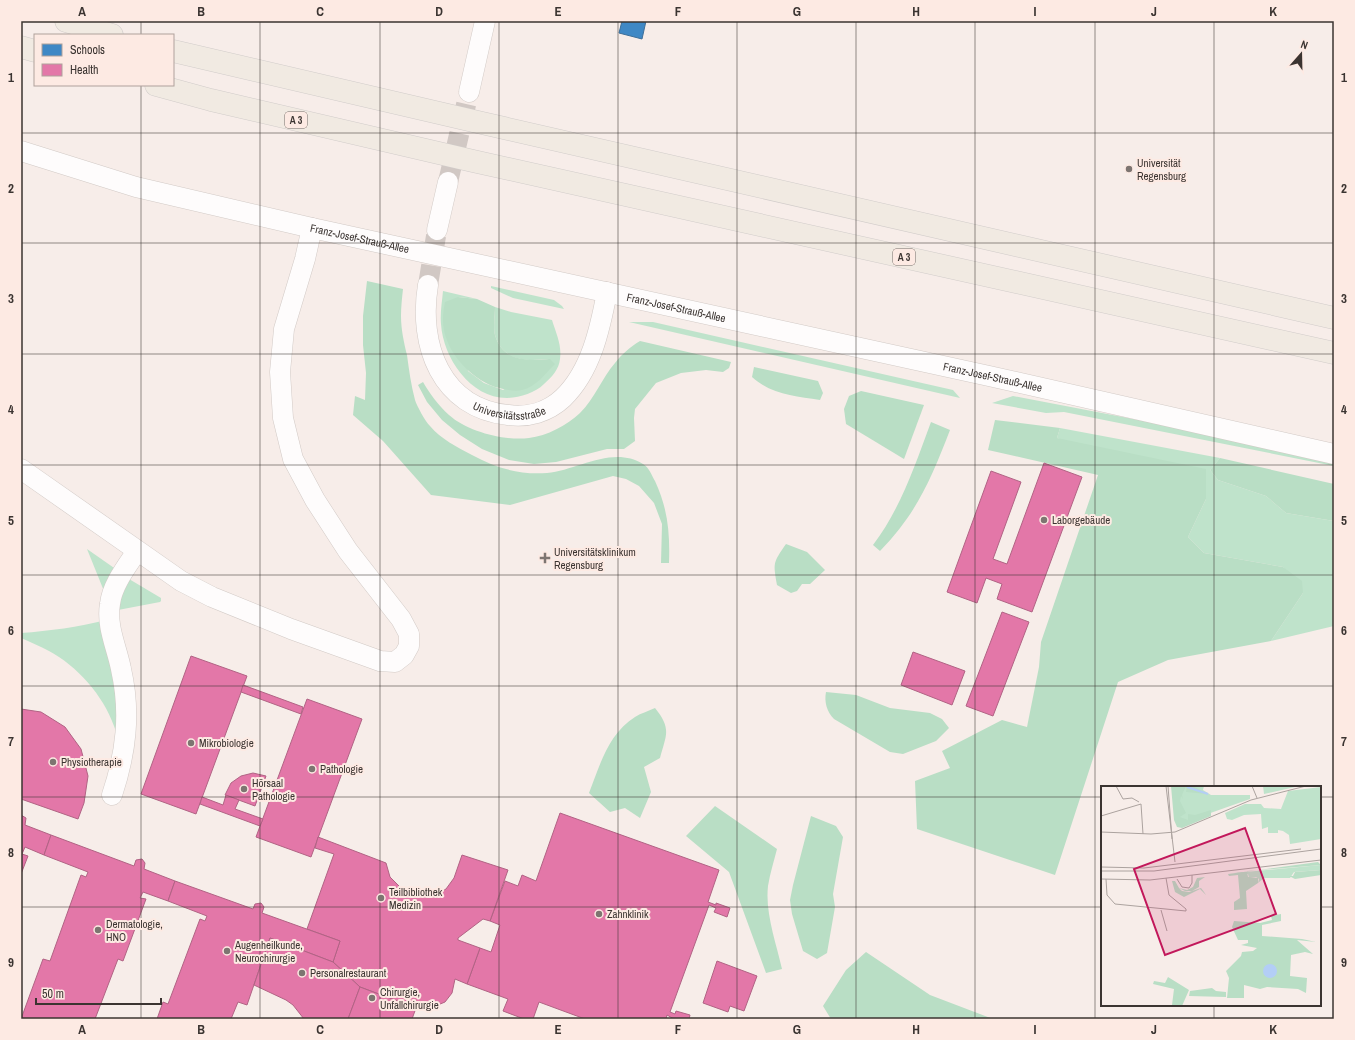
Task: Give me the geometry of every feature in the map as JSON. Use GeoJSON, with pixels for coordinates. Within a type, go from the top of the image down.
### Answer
{"type":"FeatureCollection","features":[{"type":"Feature","properties":{"kind":"highway"},"geometry":{"type":"LineString","coordinates":[[66,21],[109,34]]}},
{"type":"Feature","properties":{"kind":"highway"},"geometry":{"type":"LineString","coordinates":[[21,47],[34,51]]}},
{"type":"Feature","properties":{"kind":"highway"},"geometry":{"type":"LineString","coordinates":[[174,51],[475,122],[1334,318]]}},
{"type":"Feature","properties":{"kind":"highway","name":"A 3"},"geometry":{"type":"LineString","coordinates":[[160,86],[212,100],[474,161],[1334,354]]}},
{"type":"Feature","properties":{"kind":"street"},"geometry":{"type":"LineString","coordinates":[[469,92],[485,21]]}},
{"type":"Feature","properties":{"kind":"street","name":"Franz-Josef-Strauß-Allee"},"geometry":{"type":"LineString","coordinates":[[21,151],[136,187],[312,228],[1004,379],[1334,454]]}},
{"type":"Feature","properties":{"kind":"street"},"geometry":{"type":"LineString","coordinates":[[437,230],[448,182]]}},
{"type":"Feature","properties":{"kind":"street"},"geometry":{"type":"LineString","coordinates":[[21,469],[182,581],[212,597],[290,629],[380,661],[395,662],[404,655],[409,646],[409,634],[401,619],[348,551],[315,500],[294,459],[283,418],[280,372],[284,329],[305,259],[312,228]]}},
{"type":"Feature","properties":{"kind":"street","name":"Universitätsstraße"},"geometry":{"type":"LineString","coordinates":[[428,285],[426,322],[430,345],[436,364],[448,384],[468,402],[486,412],[520,417],[535,415],[550,407],[563,398],[574,386],[587,363],[600,327],[607,292]]}},
{"type":"Feature","properties":{"kind":"street"},"geometry":{"type":"LineString","coordinates":[[112,795],[123,756],[127,722],[124,682],[108,616],[110,602],[123,573],[138,551]]}},
{"type":"Feature","properties":{"kind":"green space"},"geometry":{"type":"Polygon","coordinates":[[[367,281],[403,289],[401,316],[412,389],[419,410],[434,431],[481,460],[517,472],[547,473],[559,471],[595,460],[620,457],[632,459],[643,464],[647,467],[655,481],[663,501],[669,541],[669,563],[661,563],[662,524],[654,503],[639,486],[626,479],[613,476],[510,505],[431,495],[383,441],[353,415],[355,396],[365,400],[366,373],[363,345],[363,316],[367,281]]]}},
{"type":"Feature","properties":{"kind":"green space"},"geometry":{"type":"Polygon","coordinates":[[[491,286],[554,300],[564,309],[513,298],[491,288],[491,286]]]}},
{"type":"Feature","properties":{"kind":"green space"},"geometry":{"type":"Polygon","coordinates":[[[443,291],[477,299],[458,297],[468,371],[484,383],[503,390],[549,359],[532,360],[517,358],[504,350],[499,344],[494,332],[495,307],[511,312],[552,320],[560,349],[559,363],[555,373],[536,390],[523,396],[508,398],[495,397],[482,392],[471,384],[453,363],[443,337],[441,316],[443,291]]]}},
{"type":"Feature","properties":{"kind":"green space"},"geometry":{"type":"Polygon","coordinates":[[[458,297],[477,299],[495,307],[494,332],[499,344],[510,355],[517,358],[533,360],[550,359],[555,364],[532,386],[519,391],[495,387],[475,376],[458,360],[447,340],[444,329],[443,316],[445,302],[458,297]]]}},
{"type":"Feature","properties":{"kind":"green space"},"geometry":{"type":"Polygon","coordinates":[[[629,322],[653,322],[953,390],[960,398],[629,322]]]}},
{"type":"Feature","properties":{"kind":"green space"},"geometry":{"type":"Polygon","coordinates":[[[640,341],[731,362],[729,368],[723,372],[706,370],[681,373],[656,383],[635,409],[635,441],[624,449],[607,449],[556,462],[534,464],[509,460],[482,449],[460,435],[442,420],[427,402],[418,385],[423,382],[434,399],[449,415],[476,431],[498,437],[519,439],[536,437],[569,422],[580,413],[590,401],[610,369],[626,351],[640,341]]]}},
{"type":"Feature","properties":{"kind":"green space"},"geometry":{"type":"Polygon","coordinates":[[[754,367],[818,381],[823,393],[820,400],[784,394],[768,388],[752,377],[754,367]]]}},
{"type":"Feature","properties":{"kind":"green space"},"geometry":{"type":"Polygon","coordinates":[[[861,391],[924,405],[904,459],[846,424],[844,409],[849,396],[861,391]]]}},
{"type":"Feature","properties":{"kind":"green space"},"geometry":{"type":"Polygon","coordinates":[[[1013,396],[1196,431],[1334,461],[1334,466],[1064,412],[1046,413],[992,403],[1013,396]]]}},
{"type":"Feature","properties":{"kind":"green space"},"geometry":{"type":"Polygon","coordinates":[[[995,420],[1060,428],[1057,438],[1206,469],[1206,499],[1188,537],[1204,553],[1283,567],[1302,581],[1303,593],[1271,641],[1168,660],[1118,682],[1055,875],[917,829],[915,781],[950,768],[942,751],[1002,720],[1027,727],[1039,667],[1041,642],[1098,475],[988,450],[995,420]]]}},
{"type":"Feature","properties":{"kind":"green space"},"geometry":{"type":"Polygon","coordinates":[[[931,422],[950,430],[943,448],[922,495],[904,523],[880,551],[873,545],[892,516],[913,470],[931,422]]]}},
{"type":"Feature","properties":{"kind":"green space"},"geometry":{"type":"Polygon","coordinates":[[[1060,428],[1220,458],[1210,470],[1218,480],[1266,496],[1286,513],[1334,521],[1334,626],[1271,641],[1303,593],[1283,567],[1204,553],[1188,537],[1206,499],[1057,438],[1060,428]]]}},
{"type":"Feature","properties":{"kind":"green space"},"geometry":{"type":"Polygon","coordinates":[[[1220,458],[1334,484],[1334,521],[1286,513],[1266,496],[1218,480],[1210,470],[1220,458]]]}},
{"type":"Feature","properties":{"kind":"green space"},"geometry":{"type":"Polygon","coordinates":[[[786,544],[807,552],[825,570],[810,584],[802,584],[797,591],[791,593],[777,585],[775,572],[776,559],[786,544]]]}},
{"type":"Feature","properties":{"kind":"green space"},"geometry":{"type":"Polygon","coordinates":[[[87,549],[117,570],[106,596],[87,549]]]}},
{"type":"Feature","properties":{"kind":"green space"},"geometry":{"type":"Polygon","coordinates":[[[129,579],[161,598],[161,601],[118,610],[120,599],[129,579]]]}},
{"type":"Feature","properties":{"kind":"green space"},"geometry":{"type":"Polygon","coordinates":[[[106,620],[120,670],[118,750],[116,732],[109,714],[88,682],[59,657],[46,649],[21,638],[21,633],[85,625],[106,620]]]}},
{"type":"Feature","properties":{"kind":"green space"},"geometry":{"type":"Polygon","coordinates":[[[826,692],[856,695],[890,708],[930,713],[942,719],[949,728],[936,741],[903,754],[890,752],[834,719],[827,707],[825,699],[826,692]]]}},
{"type":"Feature","properties":{"kind":"green space"},"geometry":{"type":"Polygon","coordinates":[[[655,708],[664,721],[666,727],[666,738],[660,758],[644,767],[651,792],[640,818],[625,808],[610,812],[589,793],[601,761],[611,741],[626,724],[637,716],[655,708]]]}},
{"type":"Feature","properties":{"kind":"green space"},"geometry":{"type":"Polygon","coordinates":[[[715,806],[777,849],[767,896],[772,928],[782,969],[766,973],[729,872],[686,836],[715,806]]]}},
{"type":"Feature","properties":{"kind":"green space"},"geometry":{"type":"Polygon","coordinates":[[[811,816],[836,826],[843,837],[833,894],[835,907],[827,953],[817,959],[803,951],[792,914],[790,900],[811,816]]]}},
{"type":"Feature","properties":{"kind":"green space"},"geometry":{"type":"Polygon","coordinates":[[[866,952],[930,995],[993,1019],[831,1019],[823,1006],[846,970],[866,952]]]}},
{"type":"Feature","properties":{"kind":"building: Schools"},"geometry":{"type":"Polygon","coordinates":[[[622,21],[646,21],[642,39],[619,33],[622,21]]]}},
{"type":"Feature","properties":{"kind":"building: Health","name":"Laborgebäude"},"geometry":{"type":"Polygon","coordinates":[[[1044,463],[1082,477],[1032,612],[997,599],[1002,584],[986,578],[977,603],[947,592],[991,471],[1021,482],[993,559],[1007,564],[1044,463]]]}},
{"type":"Feature","properties":{"kind":"building: Health"},"geometry":{"type":"Polygon","coordinates":[[[1002,612],[1029,622],[993,716],[966,706],[1002,612]]]}},
{"type":"Feature","properties":{"kind":"building: Health"},"geometry":{"type":"Polygon","coordinates":[[[913,652],[965,671],[952,705],[901,685],[913,652]]]}},
{"type":"Feature","properties":{"kind":"building: Health","name":"Mikrobiologie"},"geometry":{"type":"Polygon","coordinates":[[[191,656],[247,676],[196,814],[141,794],[191,656]]]}},
{"type":"Feature","properties":{"kind":"building: Health"},"geometry":{"type":"Polygon","coordinates":[[[243,685],[303,707],[301,714],[241,692],[243,685]]]}},
{"type":"Feature","properties":{"kind":"building: Health","name":"Pathologie"},"geometry":{"type":"Polygon","coordinates":[[[307,699],[362,719],[311,857],[256,837],[307,699]]]}},
{"type":"Feature","properties":{"kind":"building: Health","name":"Physiotherapie"},"geometry":{"type":"Polygon","coordinates":[[[21,709],[41,712],[65,727],[81,749],[88,776],[84,803],[78,819],[21,799],[21,709]]]}},
{"type":"Feature","properties":{"kind":"building: Health","name":"Hörsaal Pathologie"},"geometry":{"type":"Polygon","coordinates":[[[253,773],[266,776],[255,806],[225,795],[231,783],[241,776],[253,773]]]}},
{"type":"Feature","properties":{"kind":"building: Health"},"geometry":{"type":"Polygon","coordinates":[[[226,795],[239,800],[235,809],[263,819],[260,826],[200,804],[202,797],[223,805],[226,795]]]}},
{"type":"Feature","properties":{"kind":"building: Health","name":"Zahnklinik"},"geometry":{"type":"Polygon","coordinates":[[[560,813],[719,870],[708,902],[730,908],[727,917],[714,912],[716,908],[709,905],[670,1012],[675,1014],[676,1011],[690,1015],[689,1019],[674,1019],[667,1015],[666,1019],[585,1019],[539,1002],[533,1019],[524,1019],[503,1011],[508,999],[467,984],[480,948],[491,952],[500,925],[490,921],[505,881],[518,886],[522,875],[536,881],[560,813]]]}},
{"type":"Feature","properties":{"kind":"building: Health"},"geometry":{"type":"Polygon","coordinates":[[[21,815],[26,818],[25,825],[51,835],[44,855],[25,847],[22,854],[28,856],[21,874],[21,815]]]}},
{"type":"Feature","properties":{"kind":"building: Health","name":"Dermatologie, HNO"},"geometry":{"type":"Polygon","coordinates":[[[51,835],[134,866],[136,860],[142,859],[145,863],[144,869],[175,881],[168,901],[143,892],[140,898],[146,899],[123,961],[118,959],[95,1019],[21,1019],[43,959],[50,961],[81,875],[86,877],[88,872],[44,855],[51,835]]]}},
{"type":"Feature","properties":{"kind":"building: Health"},"geometry":{"type":"Polygon","coordinates":[[[318,837],[386,863],[390,877],[401,888],[417,895],[434,896],[446,889],[454,878],[462,855],[508,870],[490,921],[483,919],[458,938],[458,940],[480,948],[467,984],[455,979],[452,993],[445,1002],[433,1007],[416,1008],[360,987],[333,962],[340,941],[307,929],[334,854],[315,848],[318,837]]]}},
{"type":"Feature","properties":{"kind":"building: Health","name":"Augenheilkunde, Neurochirurgie"},"geometry":{"type":"Polygon","coordinates":[[[175,881],[253,909],[255,904],[261,903],[264,907],[262,913],[340,941],[333,962],[270,938],[247,1005],[238,1002],[231,1019],[157,1019],[163,1002],[168,1004],[200,919],[205,921],[207,916],[168,901],[175,881]]]}},
{"type":"Feature","properties":{"kind":"building: Health","name":"Personalrestaurant"},"geometry":{"type":"Polygon","coordinates":[[[270,938],[333,962],[360,987],[348,1019],[304,1019],[293,1005],[286,1000],[254,985],[270,938]]]}},
{"type":"Feature","properties":{"kind":"building: Health"},"geometry":{"type":"Polygon","coordinates":[[[717,961],[757,976],[744,1011],[730,1006],[728,1012],[703,1003],[717,961]]]}},
{"type":"Feature","properties":{"kind":"building: Health","name":"Chirurgie, Unfallchirurgie"},"geometry":{"type":"Polygon","coordinates":[[[360,987],[416,1008],[412,1019],[348,1019],[360,987]]]}},
{"type":"Feature","properties":{"kind":"tunnel"},"geometry":{"type":"LineString","coordinates":[[448,182],[469,92]]}},
{"type":"Feature","properties":{"kind":"tunnel"},"geometry":{"type":"LineString","coordinates":[[428,285],[437,230]]}},
{"type":"Feature","properties":{"kind":"place","name":"Universität Regensburg"},"geometry":{"type":"Point","coordinates":[1129,169]}},
{"type":"Feature","properties":{"kind":"place","name":"Laborgebäude"},"geometry":{"type":"Point","coordinates":[1044,520]}},
{"type":"Feature","properties":{"kind":"place","name":"Universitätsklinikum Regensburg"},"geometry":{"type":"Point","coordinates":[545,558]}},
{"type":"Feature","properties":{"kind":"place","name":"Mikrobiologie"},"geometry":{"type":"Point","coordinates":[191,743]}},
{"type":"Feature","properties":{"kind":"place","name":"Physiotherapie"},"geometry":{"type":"Point","coordinates":[53,762]}},
{"type":"Feature","properties":{"kind":"place","name":"Pathologie"},"geometry":{"type":"Point","coordinates":[312,769]}},
{"type":"Feature","properties":{"kind":"place","name":"Hörsaal Pathologie"},"geometry":{"type":"Point","coordinates":[244,789]}},
{"type":"Feature","properties":{"kind":"place","name":"Teilbibliothek Medizin"},"geometry":{"type":"Point","coordinates":[381,898]}},
{"type":"Feature","properties":{"kind":"place","name":"Zahnklinik"},"geometry":{"type":"Point","coordinates":[599,914]}},
{"type":"Feature","properties":{"kind":"place","name":"Dermatologie, HNO"},"geometry":{"type":"Point","coordinates":[98,930]}},
{"type":"Feature","properties":{"kind":"place","name":"Augenheilkunde, Neurochirurgie"},"geometry":{"type":"Point","coordinates":[227,951]}},
{"type":"Feature","properties":{"kind":"place","name":"Personalrestaurant"},"geometry":{"type":"Point","coordinates":[302,973]}},
{"type":"Feature","properties":{"kind":"place","name":"Chirurgie, Unfallchirurgie"},"geometry":{"type":"Point","coordinates":[372,998]}}]}
